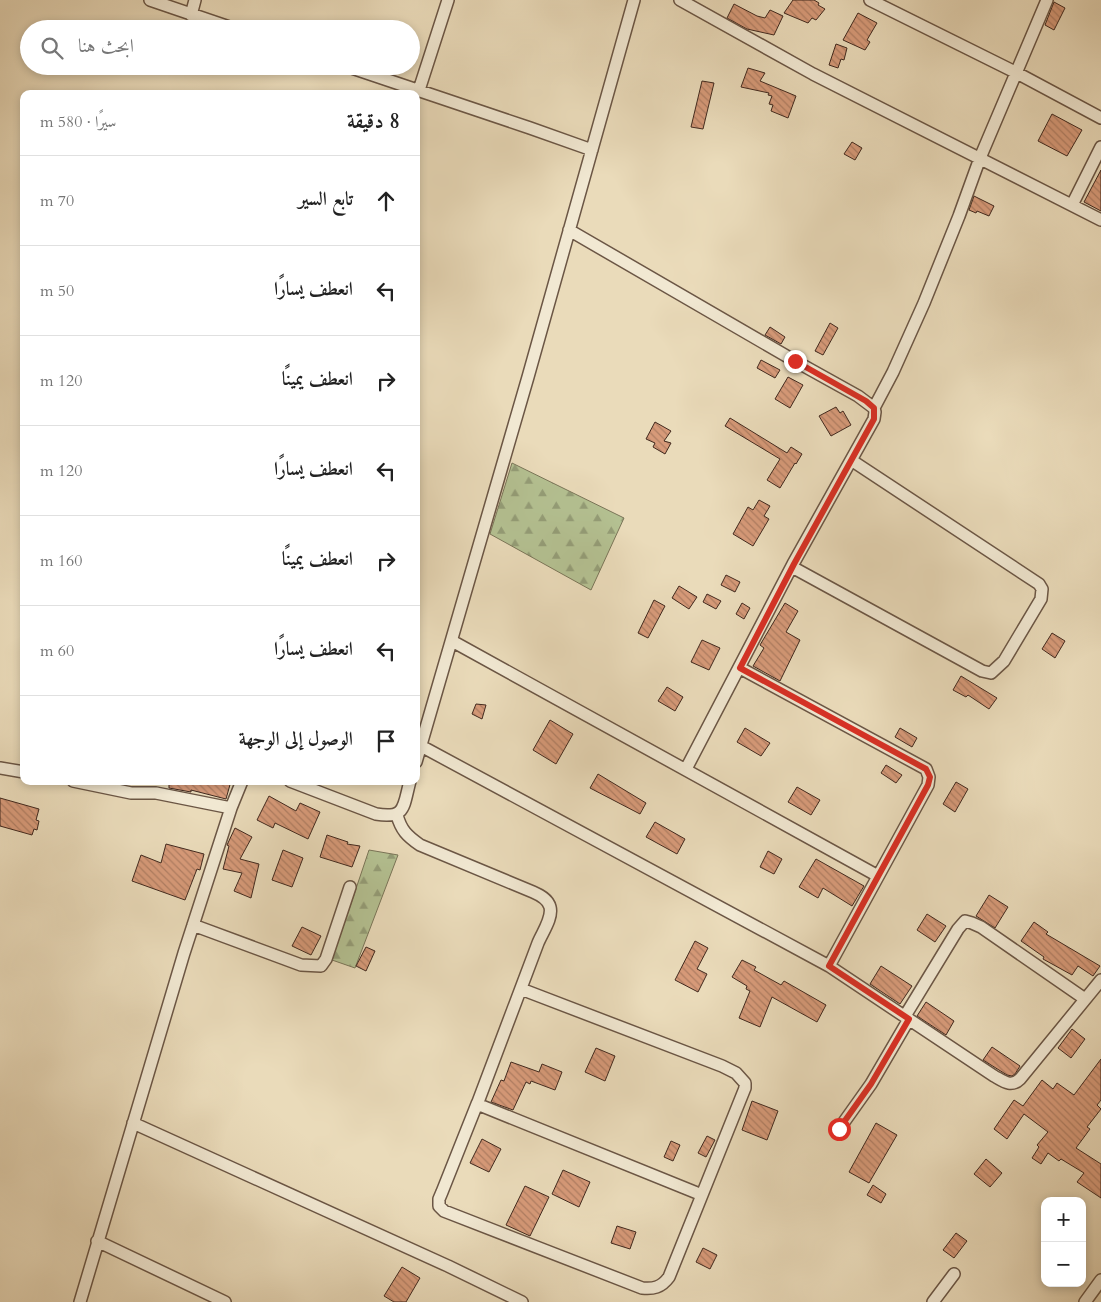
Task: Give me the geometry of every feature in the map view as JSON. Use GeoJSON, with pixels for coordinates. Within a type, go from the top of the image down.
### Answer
{"type":"FeatureCollection","features":[{"type":"Feature","properties":{"kind":"street"},"geometry":{"type":"LineString","coordinates":[[150,0],[208,20]]}},
{"type":"Feature","properties":{"kind":"street"},"geometry":{"type":"LineString","coordinates":[[191,14],[195,0]]}},
{"type":"Feature","properties":{"kind":"street"},"geometry":{"type":"LineString","coordinates":[[373,75],[419,90],[448,0]]}},
{"type":"Feature","properties":{"kind":"street"},"geometry":{"type":"LineString","coordinates":[[420,749],[634,0]]}},
{"type":"Feature","properties":{"kind":"street"},"geometry":{"type":"LineString","coordinates":[[680,0],[813,74],[1101,220]]}},
{"type":"Feature","properties":{"kind":"street"},"geometry":{"type":"LineString","coordinates":[[870,0],[1017,73],[1101,118]]}},
{"type":"Feature","properties":{"kind":"street"},"geometry":{"type":"LineString","coordinates":[[686,769],[792,567],[874,419],[874,408],[893,372],[924,303],[980,158],[1048,0]]}},
{"type":"Feature","properties":{"kind":"street"},"geometry":{"type":"LineString","coordinates":[[420,90],[592,150]]}},
{"type":"Feature","properties":{"kind":"street"},"geometry":{"type":"LineString","coordinates":[[1072,205],[1101,147]]}},
{"type":"Feature","properties":{"kind":"street"},"geometry":{"type":"LineString","coordinates":[[569,230],[858,396],[874,408]]}},
{"type":"Feature","properties":{"kind":"street"},"geometry":{"type":"LineString","coordinates":[[792,567],[982,671],[991,673],[1004,661],[1041,599],[1042,589],[1039,584],[851,460]]}},
{"type":"Feature","properties":{"kind":"street"},"geometry":{"type":"LineString","coordinates":[[452,641],[878,876]]}},
{"type":"Feature","properties":{"kind":"street"},"geometry":{"type":"LineString","coordinates":[[740,668],[926,769],[930,777],[928,785],[829,966]]}},
{"type":"Feature","properties":{"kind":"street"},"geometry":{"type":"LineString","coordinates":[[421,746],[829,966],[994,1076],[1011,1084],[1024,1074],[1101,980]]}},
{"type":"Feature","properties":{"kind":"street"},"geometry":{"type":"LineString","coordinates":[[0,768],[20,771]]}},
{"type":"Feature","properties":{"kind":"street"},"geometry":{"type":"LineString","coordinates":[[92,785],[131,793],[156,793],[231,808]]}},
{"type":"Feature","properties":{"kind":"street"},"geometry":{"type":"LineString","coordinates":[[80,1302],[193,925],[231,808],[240,785]]}},
{"type":"Feature","properties":{"kind":"street"},"geometry":{"type":"LineString","coordinates":[[300,785],[376,814],[391,817],[397,815],[401,810],[409,785]]}},
{"type":"Feature","properties":{"kind":"street"},"geometry":{"type":"LineString","coordinates":[[397,815],[401,829],[408,837],[420,845],[533,892],[547,902],[550,907],[550,915],[521,989],[477,1104],[439,1199],[440,1206],[444,1211],[642,1288],[653,1289],[666,1282],[669,1277],[745,1088],[745,1083],[740,1077],[722,1066],[521,989]]}},
{"type":"Feature","properties":{"kind":"street"},"geometry":{"type":"LineString","coordinates":[[193,925],[301,965],[320,966],[326,959],[350,887]]}},
{"type":"Feature","properties":{"kind":"street"},"geometry":{"type":"LineString","coordinates":[[839,1129],[871,1084],[907,1017],[958,929],[965,921],[972,922],[981,927],[1085,999]]}},
{"type":"Feature","properties":{"kind":"street"},"geometry":{"type":"LineString","coordinates":[[477,1104],[702,1195]]}},
{"type":"Feature","properties":{"kind":"street"},"geometry":{"type":"LineString","coordinates":[[133,1123],[448,1266],[522,1302]]}},
{"type":"Feature","properties":{"kind":"street"},"geometry":{"type":"LineString","coordinates":[[98,1242],[225,1302]]}},
{"type":"Feature","properties":{"kind":"street"},"geometry":{"type":"LineString","coordinates":[[933,1302],[954,1274]]}},
{"type":"Feature","properties":{"kind":"street"},"geometry":{"type":"LineString","coordinates":[[1085,1302],[1101,1280]]}},
{"type":"Feature","properties":{"kind":"green space"},"geometry":{"type":"Polygon","coordinates":[[[512,463],[624,518],[591,590],[490,534],[512,463]]]}},
{"type":"Feature","properties":{"kind":"green space"},"geometry":{"type":"Polygon","coordinates":[[[369,850],[398,855],[355,968],[332,960],[369,850]]]}},
{"type":"Feature","properties":{"kind":"building"},"geometry":{"type":"Polygon","coordinates":[[[793,0],[814,0],[825,9],[816,20],[812,18],[808,23],[784,13],[793,0]]]}},
{"type":"Feature","properties":{"kind":"building"},"geometry":{"type":"Polygon","coordinates":[[[1054,2],[1065,8],[1054,30],[1045,25],[1054,2]]]}},
{"type":"Feature","properties":{"kind":"building"},"geometry":{"type":"Polygon","coordinates":[[[734,4],[765,18],[770,10],[783,16],[774,35],[747,29],[727,18],[734,4]]]}},
{"type":"Feature","properties":{"kind":"building"},"geometry":{"type":"Polygon","coordinates":[[[858,13],[877,23],[867,40],[870,42],[865,50],[843,40],[858,13]]]}},
{"type":"Feature","properties":{"kind":"building"},"geometry":{"type":"Polygon","coordinates":[[[836,44],[847,48],[844,60],[841,59],[838,68],[829,65],[836,44]]]}},
{"type":"Feature","properties":{"kind":"building"},"geometry":{"type":"Polygon","coordinates":[[[748,68],[765,73],[760,81],[796,96],[788,118],[771,111],[773,105],[769,104],[772,96],[768,95],[769,93],[741,87],[748,68]]]}},
{"type":"Feature","properties":{"kind":"building"},"geometry":{"type":"Polygon","coordinates":[[[702,81],[714,83],[703,129],[691,127],[702,81]]]}},
{"type":"Feature","properties":{"kind":"building"},"geometry":{"type":"Polygon","coordinates":[[[1052,114],[1082,130],[1067,156],[1038,141],[1052,114]]]}},
{"type":"Feature","properties":{"kind":"building"},"geometry":{"type":"Polygon","coordinates":[[[852,142],[862,148],[855,160],[844,154],[852,142]]]}},
{"type":"Feature","properties":{"kind":"building"},"geometry":{"type":"Polygon","coordinates":[[[1101,170],[1101,211],[1084,202],[1101,170]]]}},
{"type":"Feature","properties":{"kind":"building"},"geometry":{"type":"Polygon","coordinates":[[[974,196],[994,206],[989,216],[969,210],[974,196]]]}},
{"type":"Feature","properties":{"kind":"building"},"geometry":{"type":"Polygon","coordinates":[[[830,323],[838,328],[823,355],[815,351],[830,323]]]}},
{"type":"Feature","properties":{"kind":"building"},"geometry":{"type":"Polygon","coordinates":[[[770,327],[785,337],[781,344],[765,335],[770,327]]]}},
{"type":"Feature","properties":{"kind":"building"},"geometry":{"type":"Polygon","coordinates":[[[761,360],[780,370],[775,378],[757,368],[761,360]]]}},
{"type":"Feature","properties":{"kind":"building"},"geometry":{"type":"Polygon","coordinates":[[[788,377],[803,385],[790,408],[775,399],[788,377]]]}},
{"type":"Feature","properties":{"kind":"building"},"geometry":{"type":"Polygon","coordinates":[[[836,407],[840,413],[843,411],[851,425],[831,436],[819,416],[836,407]]]}},
{"type":"Feature","properties":{"kind":"building"},"geometry":{"type":"Polygon","coordinates":[[[730,418],[787,453],[791,447],[802,454],[780,488],[767,480],[780,459],[725,426],[730,418]]]}},
{"type":"Feature","properties":{"kind":"building"},"geometry":{"type":"Polygon","coordinates":[[[655,422],[671,431],[664,441],[671,443],[665,454],[653,447],[655,443],[646,439],[655,422]]]}},
{"type":"Feature","properties":{"kind":"building"},"geometry":{"type":"Polygon","coordinates":[[[759,500],[770,506],[764,516],[769,519],[753,546],[733,534],[748,507],[753,510],[759,500]]]}},
{"type":"Feature","properties":{"kind":"building"},"geometry":{"type":"Polygon","coordinates":[[[726,575],[740,582],[735,592],[721,585],[726,575]]]}},
{"type":"Feature","properties":{"kind":"building"},"geometry":{"type":"Polygon","coordinates":[[[679,586],[697,597],[689,609],[672,598],[679,586]]]}},
{"type":"Feature","properties":{"kind":"building"},"geometry":{"type":"Polygon","coordinates":[[[707,594],[721,601],[716,609],[703,602],[707,594]]]}},
{"type":"Feature","properties":{"kind":"building"},"geometry":{"type":"Polygon","coordinates":[[[654,600],[665,606],[648,638],[638,633],[654,600]]]}},
{"type":"Feature","properties":{"kind":"building"},"geometry":{"type":"Polygon","coordinates":[[[742,603],[750,608],[744,619],[736,614],[742,603]]]}},
{"type":"Feature","properties":{"kind":"building"},"geometry":{"type":"Polygon","coordinates":[[[785,603],[798,611],[786,632],[800,640],[780,681],[753,666],[764,648],[760,645],[785,603]]]}},
{"type":"Feature","properties":{"kind":"building"},"geometry":{"type":"Polygon","coordinates":[[[1052,633],[1065,641],[1055,658],[1042,649],[1052,633]]]}},
{"type":"Feature","properties":{"kind":"building"},"geometry":{"type":"Polygon","coordinates":[[[702,640],[720,648],[709,670],[691,662],[702,640]]]}},
{"type":"Feature","properties":{"kind":"building"},"geometry":{"type":"Polygon","coordinates":[[[961,676],[997,698],[989,709],[968,695],[966,697],[953,690],[961,676]]]}},
{"type":"Feature","properties":{"kind":"building"},"geometry":{"type":"Polygon","coordinates":[[[667,687],[683,697],[675,711],[658,701],[667,687]]]}},
{"type":"Feature","properties":{"kind":"building"},"geometry":{"type":"Polygon","coordinates":[[[476,704],[486,705],[482,719],[472,714],[476,704]]]}},
{"type":"Feature","properties":{"kind":"building"},"geometry":{"type":"Polygon","coordinates":[[[550,720],[573,734],[556,764],[533,750],[550,720]]]}},
{"type":"Feature","properties":{"kind":"building"},"geometry":{"type":"Polygon","coordinates":[[[745,728],[770,743],[761,756],[737,742],[745,728]]]}},
{"type":"Feature","properties":{"kind":"building"},"geometry":{"type":"Polygon","coordinates":[[[900,728],[917,738],[912,747],[895,737],[900,728]]]}},
{"type":"Feature","properties":{"kind":"building"},"geometry":{"type":"Polygon","coordinates":[[[886,765],[902,775],[896,783],[881,773],[886,765]]]}},
{"type":"Feature","properties":{"kind":"building"},"geometry":{"type":"Polygon","coordinates":[[[598,774],[646,803],[640,814],[590,788],[598,774]]]}},
{"type":"Feature","properties":{"kind":"building"},"geometry":{"type":"Polygon","coordinates":[[[956,782],[968,789],[955,812],[943,804],[956,782]]]}},
{"type":"Feature","properties":{"kind":"building"},"geometry":{"type":"Polygon","coordinates":[[[169,785],[230,785],[226,799],[191,790],[191,792],[169,788],[169,785]]]}},
{"type":"Feature","properties":{"kind":"building"},"geometry":{"type":"Polygon","coordinates":[[[797,787],[820,800],[811,815],[788,802],[797,787]]]}},
{"type":"Feature","properties":{"kind":"building"},"geometry":{"type":"Polygon","coordinates":[[[269,796],[296,811],[300,803],[320,812],[308,839],[275,823],[273,828],[257,820],[269,796]]]}},
{"type":"Feature","properties":{"kind":"building"},"geometry":{"type":"Polygon","coordinates":[[[0,798],[39,809],[36,820],[39,821],[37,830],[34,829],[32,835],[0,826],[0,798]]]}},
{"type":"Feature","properties":{"kind":"building"},"geometry":{"type":"Polygon","coordinates":[[[655,822],[685,839],[677,854],[646,837],[655,822]]]}},
{"type":"Feature","properties":{"kind":"building"},"geometry":{"type":"Polygon","coordinates":[[[235,828],[252,837],[240,859],[259,864],[251,898],[234,891],[242,873],[223,869],[229,846],[227,845],[235,828]]]}},
{"type":"Feature","properties":{"kind":"building"},"geometry":{"type":"Polygon","coordinates":[[[327,835],[348,842],[347,844],[360,846],[352,867],[320,857],[327,835]]]}},
{"type":"Feature","properties":{"kind":"building"},"geometry":{"type":"Polygon","coordinates":[[[166,844],[204,854],[200,870],[197,869],[185,900],[132,881],[141,855],[161,863],[166,844]]]}},
{"type":"Feature","properties":{"kind":"building"},"geometry":{"type":"Polygon","coordinates":[[[283,850],[303,858],[292,887],[272,880],[283,850]]]}},
{"type":"Feature","properties":{"kind":"building"},"geometry":{"type":"Polygon","coordinates":[[[768,851],[782,859],[774,874],[760,867],[768,851]]]}},
{"type":"Feature","properties":{"kind":"building"},"geometry":{"type":"Polygon","coordinates":[[[816,859],[864,886],[852,906],[823,888],[818,898],[799,887],[816,859]]]}},
{"type":"Feature","properties":{"kind":"building"},"geometry":{"type":"Polygon","coordinates":[[[989,895],[1008,907],[995,928],[976,916],[989,895]]]}},
{"type":"Feature","properties":{"kind":"building"},"geometry":{"type":"Polygon","coordinates":[[[927,914],[946,926],[935,942],[917,930],[927,914]]]}},
{"type":"Feature","properties":{"kind":"building"},"geometry":{"type":"Polygon","coordinates":[[[1034,922],[1048,932],[1046,934],[1100,966],[1093,976],[1078,966],[1072,975],[1043,959],[1044,957],[1021,941],[1034,922]]]}},
{"type":"Feature","properties":{"kind":"building"},"geometry":{"type":"Polygon","coordinates":[[[302,927],[321,936],[311,955],[292,946],[302,927]]]}},
{"type":"Feature","properties":{"kind":"building"},"geometry":{"type":"Polygon","coordinates":[[[695,941],[708,948],[697,969],[707,974],[698,992],[675,980],[695,941]]]}},
{"type":"Feature","properties":{"kind":"building"},"geometry":{"type":"Polygon","coordinates":[[[366,947],[375,951],[366,971],[356,966],[366,947]]]}},
{"type":"Feature","properties":{"kind":"building"},"geometry":{"type":"Polygon","coordinates":[[[742,960],[756,967],[754,970],[781,985],[784,981],[826,1005],[817,1022],[772,997],[760,1027],[739,1018],[750,991],[746,989],[747,986],[732,977],[742,960]]]}},
{"type":"Feature","properties":{"kind":"building"},"geometry":{"type":"Polygon","coordinates":[[[881,966],[912,986],[900,1004],[870,984],[881,966]]]}},
{"type":"Feature","properties":{"kind":"building"},"geometry":{"type":"Polygon","coordinates":[[[926,1002],[954,1021],[946,1035],[917,1016],[926,1002]]]}},
{"type":"Feature","properties":{"kind":"building"},"geometry":{"type":"Polygon","coordinates":[[[1072,1029],[1085,1039],[1071,1058],[1058,1048],[1072,1029]]]}},
{"type":"Feature","properties":{"kind":"building"},"geometry":{"type":"Polygon","coordinates":[[[992,1047],[1020,1066],[1015,1074],[1012,1076],[1007,1075],[983,1060],[992,1047]]]}},
{"type":"Feature","properties":{"kind":"building"},"geometry":{"type":"Polygon","coordinates":[[[596,1048],[615,1056],[605,1081],[585,1072],[596,1048]]]}},
{"type":"Feature","properties":{"kind":"building"},"geometry":{"type":"Polygon","coordinates":[[[1101,1059],[1101,1100],[1097,1105],[1101,1109],[1087,1127],[1090,1129],[1076,1148],[1101,1164],[1101,1198],[1077,1182],[1084,1173],[1061,1159],[1059,1161],[1048,1153],[1041,1164],[1032,1158],[1039,1147],[1037,1145],[1048,1132],[1024,1114],[1007,1139],[994,1129],[1014,1100],[1023,1106],[1042,1080],[1053,1089],[1057,1083],[1074,1095],[1101,1059]]]}},
{"type":"Feature","properties":{"kind":"building"},"geometry":{"type":"Polygon","coordinates":[[[511,1062],[539,1072],[542,1064],[562,1072],[555,1090],[531,1081],[530,1084],[526,1082],[513,1110],[491,1102],[501,1080],[504,1081],[511,1062]]]}},
{"type":"Feature","properties":{"kind":"building"},"geometry":{"type":"Polygon","coordinates":[[[752,1101],[778,1111],[767,1140],[742,1130],[752,1101]]]}},
{"type":"Feature","properties":{"kind":"building"},"geometry":{"type":"Polygon","coordinates":[[[876,1123],[897,1135],[869,1183],[849,1172],[876,1123]]]}},
{"type":"Feature","properties":{"kind":"building"},"geometry":{"type":"Polygon","coordinates":[[[707,1136],[715,1140],[706,1157],[698,1153],[707,1136]]]}},
{"type":"Feature","properties":{"kind":"building"},"geometry":{"type":"Polygon","coordinates":[[[482,1139],[501,1149],[489,1172],[470,1163],[482,1139]]]}},
{"type":"Feature","properties":{"kind":"building"},"geometry":{"type":"Polygon","coordinates":[[[671,1141],[680,1145],[673,1161],[664,1157],[671,1141]]]}},
{"type":"Feature","properties":{"kind":"building"},"geometry":{"type":"Polygon","coordinates":[[[986,1159],[1002,1173],[990,1187],[974,1174],[986,1159]]]}},
{"type":"Feature","properties":{"kind":"building"},"geometry":{"type":"Polygon","coordinates":[[[563,1170],[590,1182],[579,1207],[552,1194],[563,1170]]]}},
{"type":"Feature","properties":{"kind":"building"},"geometry":{"type":"Polygon","coordinates":[[[873,1185],[886,1194],[881,1203],[867,1195],[873,1185]]]}},
{"type":"Feature","properties":{"kind":"building"},"geometry":{"type":"Polygon","coordinates":[[[525,1186],[549,1197],[530,1236],[506,1225],[525,1186]]]}},
{"type":"Feature","properties":{"kind":"building"},"geometry":{"type":"Polygon","coordinates":[[[617,1226],[636,1232],[630,1249],[611,1243],[617,1226]]]}},
{"type":"Feature","properties":{"kind":"building"},"geometry":{"type":"Polygon","coordinates":[[[956,1233],[967,1241],[954,1258],[943,1250],[956,1233]]]}},
{"type":"Feature","properties":{"kind":"building"},"geometry":{"type":"Polygon","coordinates":[[[703,1248],[717,1255],[710,1269],[696,1262],[703,1248]]]}},
{"type":"Feature","properties":{"kind":"building"},"geometry":{"type":"Polygon","coordinates":[[[402,1267],[420,1278],[406,1302],[394,1302],[384,1296],[402,1267]]]}},
{"type":"Feature","properties":{"kind":"route"},"geometry":{"type":"LineString","coordinates":[[795,361],[866,401],[874,408],[874,419],[794,564],[740,668],[926,769],[930,777],[928,785],[829,966],[909,1019],[871,1084],[839,1129]]}}]}
